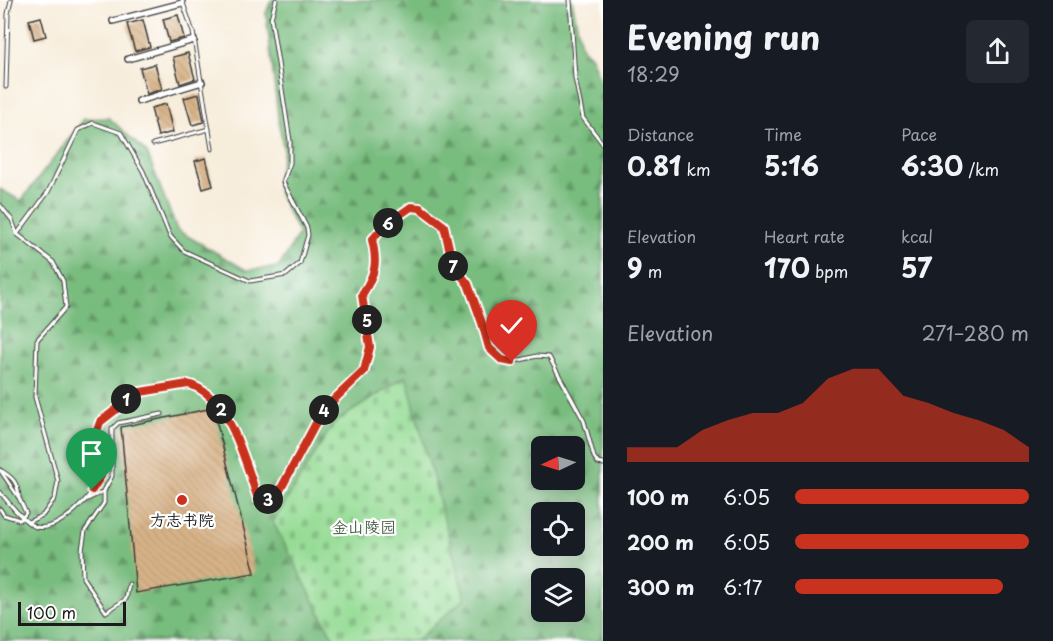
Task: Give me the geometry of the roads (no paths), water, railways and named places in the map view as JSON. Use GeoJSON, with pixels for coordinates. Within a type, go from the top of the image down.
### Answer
{"type":"FeatureCollection","features":[{"type":"Feature","properties":{"kind":"street"},"geometry":{"type":"LineString","coordinates":[[113,21],[182,2]]}},
{"type":"Feature","properties":{"kind":"street"},"geometry":{"type":"LineString","coordinates":[[128,59],[194,40]]}},
{"type":"Feature","properties":{"kind":"street"},"geometry":{"type":"LineString","coordinates":[[139,100],[202,82]]}},
{"type":"Feature","properties":{"kind":"lane"},"geometry":{"type":"LineString","coordinates":[[6,87],[8,14],[11,0]]}},
{"type":"Feature","properties":{"kind":"lane"},"geometry":{"type":"LineString","coordinates":[[17,234],[48,192],[78,130],[93,123],[121,133],[143,171],[170,236],[184,251],[250,281],[286,275],[300,263],[308,236],[307,228],[283,182],[290,163],[290,141],[271,18],[276,0]]}},
{"type":"Feature","properties":{"kind":"lane"},"geometry":{"type":"LineString","coordinates":[[570,0],[575,78],[583,118],[603,144]]}},
{"type":"Feature","properties":{"kind":"lane"},"geometry":{"type":"LineString","coordinates":[[182,2],[194,40],[212,149]]}},
{"type":"Feature","properties":{"kind":"lane"},"geometry":{"type":"LineString","coordinates":[[153,144],[209,129]]}},
{"type":"Feature","properties":{"kind":"lane"},"geometry":{"type":"LineString","coordinates":[[0,205],[12,220],[17,234],[53,262],[63,281],[66,307],[37,340],[35,397],[58,481],[55,498],[43,515],[28,522]]}},
{"type":"Feature","properties":{"kind":"lane"},"geometry":{"type":"LineString","coordinates":[[0,492],[28,522],[37,527],[52,526],[69,516],[101,476],[102,462],[94,440],[100,422],[122,405],[129,394],[188,384],[195,386],[221,407],[236,435],[258,499],[264,501],[277,496],[323,410],[364,371],[370,347],[362,295],[373,278],[376,256],[372,240],[384,226],[411,207],[420,208],[444,226],[453,265],[468,284],[489,348],[502,360],[512,362],[537,356],[549,357],[584,421],[594,457],[598,463],[603,464]]}},
{"type":"Feature","properties":{"kind":"lane"},"geometry":{"type":"LineString","coordinates":[[129,584],[126,599],[106,612],[83,578],[82,550],[86,531],[104,503],[104,491],[112,476],[112,429],[118,423],[162,414]]}},
{"type":"Feature","properties":{"kind":"lane"},"geometry":{"type":"LineString","coordinates":[[0,470],[26,513],[20,520],[4,515],[0,509]]}},
{"type":"Feature","properties":{"kind":"lane"},"geometry":{"type":"LineString","coordinates":[[82,502],[104,491]]}},
{"type":"Feature","properties":{"kind":"place","name":"方志书院"},"geometry":{"type":"Point","coordinates":[182,500]}},
{"type":"Feature","properties":{"kind":"park label","name":"金山陵园"},"geometry":{"type":"Point","coordinates":[364,526]}}]}
